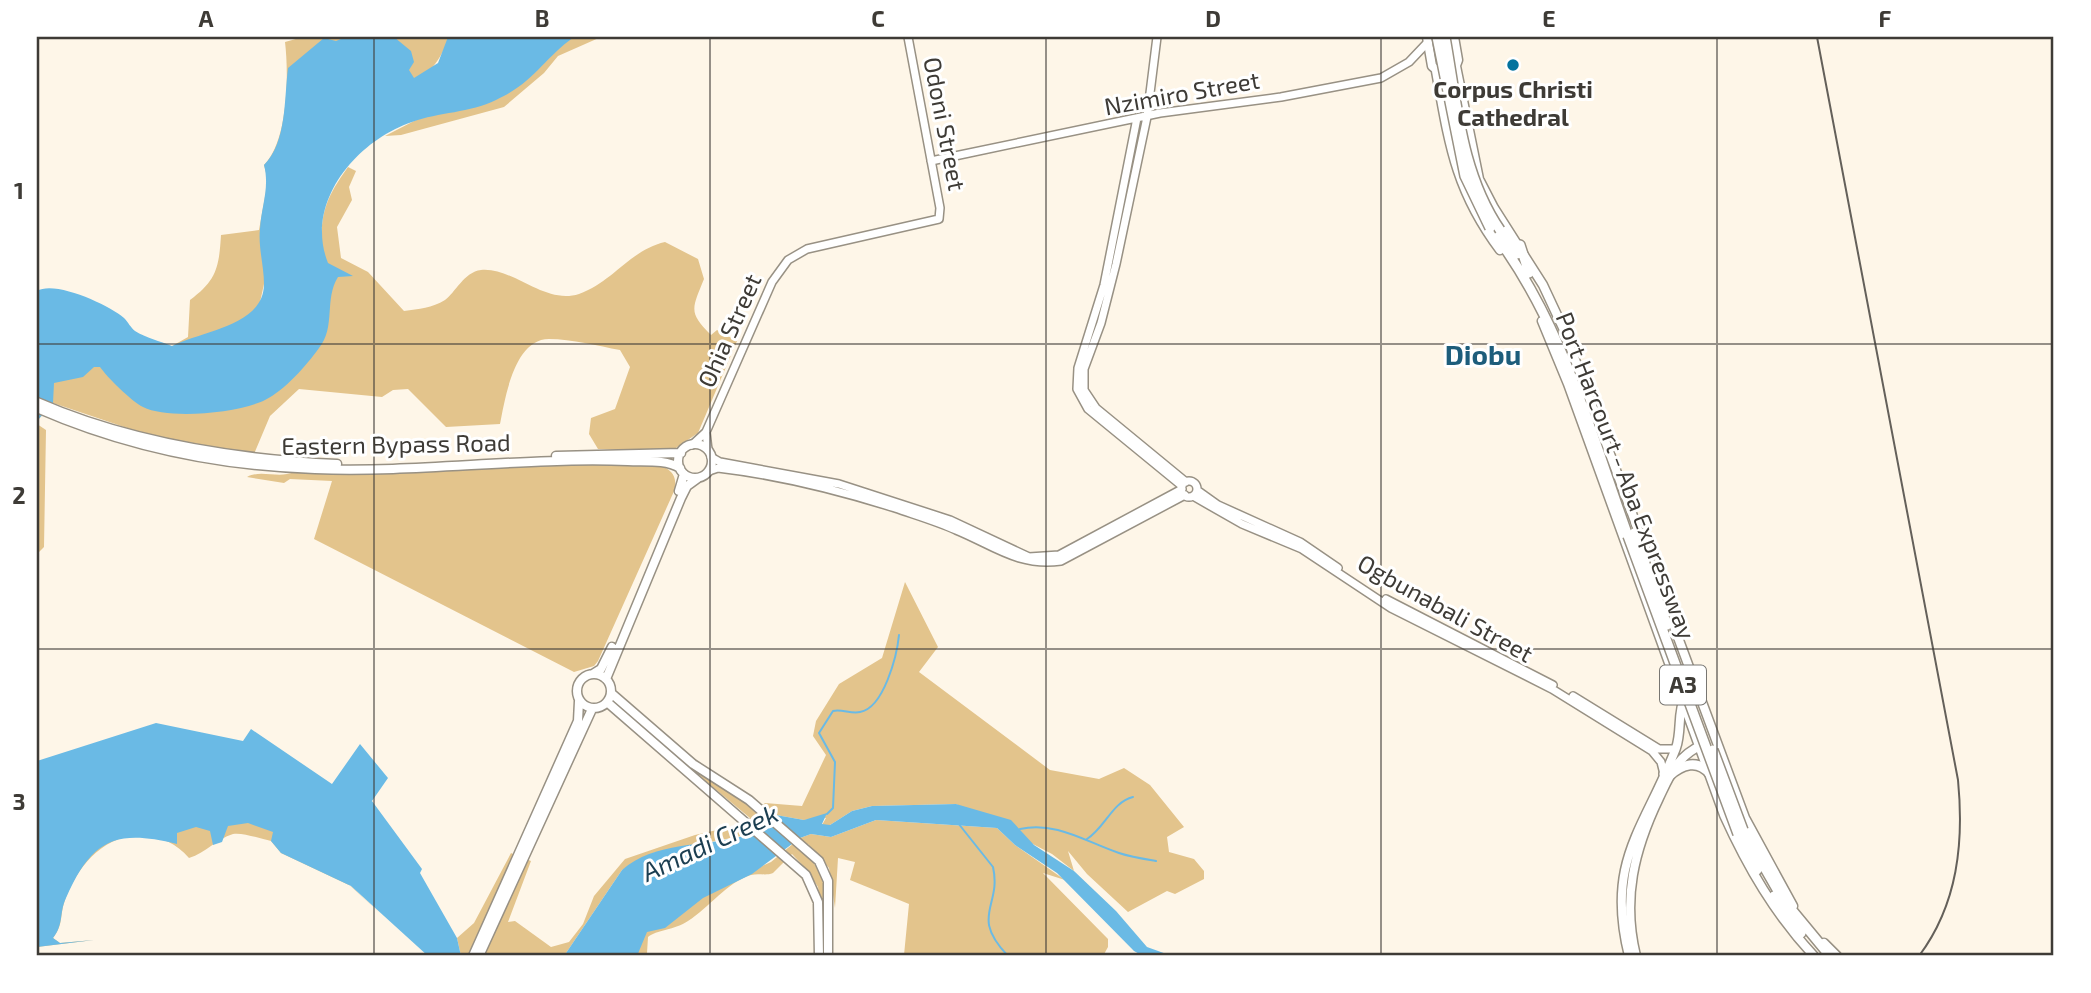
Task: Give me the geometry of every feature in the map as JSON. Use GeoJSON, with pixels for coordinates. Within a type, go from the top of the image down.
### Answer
{"type":"FeatureCollection","features":[{"type":"Feature","properties":{"kind":"highway","name":"Port Harcourt - Aba Expressway"},"geometry":{"type":"LineString","coordinates":[[1445,37],[1468,163],[1479,193],[1495,229],[1529,273],[1564,343],[1631,534]]}},
{"type":"Feature","properties":{"kind":"highway","name":"Port Harcourt - Aba Expressway"},"geometry":{"type":"LineString","coordinates":[[1431,38],[1465,176],[1532,289],[1572,379],[1741,832],[1784,911],[1822,956]]}},
{"type":"Feature","properties":{"kind":"highway"},"geometry":{"type":"LineString","coordinates":[[1520,245],[1529,273]]}},
{"type":"Feature","properties":{"kind":"highway"},"geometry":{"type":"LineString","coordinates":[[1505,256],[1532,289]]}},
{"type":"Feature","properties":{"kind":"highway"},"geometry":{"type":"LineString","coordinates":[[1667,775],[1688,765],[1701,765],[1710,774]]}},
{"type":"Feature","properties":{"kind":"highway","name":"Port Harcourt - Aba Expressway"},"geometry":{"type":"LineString","coordinates":[[1741,832],[1782,898],[1829,956]]}},
{"type":"Feature","properties":{"kind":"main road"},"geometry":{"type":"LineString","coordinates":[[1431,38],[1434,67],[1462,188],[1473,212],[1532,299],[1559,359],[1724,815],[1754,877],[1785,923],[1814,956]]}},
{"type":"Feature","properties":{"kind":"main road"},"geometry":{"type":"LineString","coordinates":[[1455,38],[1456,66],[1479,179],[1494,208],[1544,285],[1573,350],[1747,823],[1792,905],[1837,956]]}},
{"type":"Feature","properties":{"kind":"main road"},"geometry":{"type":"LineString","coordinates":[[1434,67],[1447,73],[1456,66]]}},
{"type":"Feature","properties":{"kind":"main road","name":"Eastern Bypass Road"},"geometry":{"type":"LineString","coordinates":[[37,402],[71,420],[144,438],[224,454],[324,464],[681,453]]}},
{"type":"Feature","properties":{"kind":"main road","name":"Eastern Bypass Road"},"geometry":{"type":"LineString","coordinates":[[37,408],[155,448],[237,463],[283,468],[396,468],[606,460],[668,462],[682,471]]}},
{"type":"Feature","properties":{"kind":"main road"},"geometry":{"type":"LineString","coordinates":[[473,956],[578,720],[579,701],[576,689],[579,682],[601,669],[609,654],[679,493],[681,453],[692,445],[709,453],[709,471],[687,486],[681,498],[606,679],[609,698],[798,866],[810,880],[816,896],[819,956]]}},
{"type":"Feature","properties":{"kind":"main road"},"geometry":{"type":"LineString","coordinates":[[682,471],[698,478]]}},
{"type":"Feature","properties":{"kind":"main road"},"geometry":{"type":"LineString","coordinates":[[593,674],[606,679]]}},
{"type":"Feature","properties":{"kind":"main road"},"geometry":{"type":"LineString","coordinates":[[1636,956],[1629,901],[1635,854],[1675,749],[1682,701],[1689,693],[1700,694]]}},
{"type":"Feature","properties":{"kind":"main road"},"geometry":{"type":"LineString","coordinates":[[479,956],[592,709],[609,698]]}},
{"type":"Feature","properties":{"kind":"main road"},"geometry":{"type":"LineString","coordinates":[[609,698],[692,764],[758,807],[812,854],[823,867],[828,881],[828,956]]}},
{"type":"Feature","properties":{"kind":"main road"},"geometry":{"type":"LineString","coordinates":[[579,701],[592,709]]}},
{"type":"Feature","properties":{"kind":"main road"},"geometry":{"type":"LineString","coordinates":[[1629,956],[1623,920],[1624,873],[1633,838],[1667,775],[1681,758],[1716,740]]}},
{"type":"Feature","properties":{"kind":"street","name":"Odoni Street"},"geometry":{"type":"LineString","coordinates":[[908,37],[940,208],[939,219]]}},
{"type":"Feature","properties":{"kind":"street","name":"Ogbunabali Street"},"geometry":{"type":"LineString","coordinates":[[1157,37],[1147,117],[1107,301],[1087,359],[1083,383],[1086,396],[1096,408],[1188,489],[1237,516],[1315,551],[1389,601],[1515,662],[1659,749],[1669,763]]}},
{"type":"Feature","properties":{"kind":"street","name":"Nzimiro Street"},"geometry":{"type":"LineString","coordinates":[[930,161],[1138,118],[1381,78],[1409,62],[1431,38]]}},
{"type":"Feature","properties":{"kind":"street"},"geometry":{"type":"LineString","coordinates":[[1409,62],[1424,58],[1434,67]]}},
{"type":"Feature","properties":{"kind":"street","name":"Ogbunabali Street"},"geometry":{"type":"LineString","coordinates":[[1138,118],[1099,306],[1077,368],[1077,389],[1088,409],[1188,489],[1242,524],[1302,549],[1391,608],[1552,689],[1651,751],[1661,762],[1667,775]]}},
{"type":"Feature","properties":{"kind":"street"},"geometry":{"type":"LineString","coordinates":[[1125,121],[1135,137]]}},
{"type":"Feature","properties":{"kind":"street","name":"Ohia Street"},"geometry":{"type":"LineString","coordinates":[[692,445],[706,432],[772,282],[788,260],[813,247],[939,219]]}},
{"type":"Feature","properties":{"kind":"street"},"geometry":{"type":"LineString","coordinates":[[706,432],[709,453],[720,462],[896,501],[950,520],[1019,553],[1038,557],[1059,555],[1188,489]]}},
{"type":"Feature","properties":{"kind":"street"},"geometry":{"type":"LineString","coordinates":[[709,471],[718,468],[797,479]]}},
{"type":"Feature","properties":{"kind":"street"},"geometry":{"type":"LineString","coordinates":[[1659,749],[1675,749]]}},
{"type":"Feature","properties":{"kind":"shaded area"},"geometry":{"type":"Polygon","coordinates":[[[303,37],[450,37],[440,56],[423,77],[395,92],[264,284],[255,325],[172,346],[188,337],[190,300],[206,286],[215,272],[221,235],[259,230],[268,180],[264,165],[278,140],[285,107],[285,42],[303,37]]]}},
{"type":"Feature","properties":{"kind":"shaded area"},"geometry":{"type":"Polygon","coordinates":[[[487,37],[601,37],[558,56],[544,73],[504,107],[401,135],[385,136],[445,105],[487,37]]]}},
{"type":"Feature","properties":{"kind":"shaded area"},"geometry":{"type":"Polygon","coordinates":[[[348,167],[356,171],[349,187],[352,200],[337,227],[341,258],[368,272],[404,311],[440,303],[449,297],[460,283],[481,270],[505,274],[541,290],[566,296],[591,289],[642,252],[665,242],[698,259],[704,279],[695,304],[696,315],[711,335],[717,330],[737,341],[698,433],[670,452],[598,449],[589,434],[591,418],[615,409],[630,367],[620,350],[576,341],[549,339],[537,342],[519,359],[508,386],[500,424],[446,427],[408,389],[393,390],[382,397],[299,389],[270,416],[254,454],[148,435],[53,403],[37,421],[44,379],[101,365],[149,396],[322,261],[324,211],[348,167]]]}},
{"type":"Feature","properties":{"kind":"shaded area"},"geometry":{"type":"Polygon","coordinates":[[[37,424],[46,430],[44,547],[37,554],[37,424]]]}},
{"type":"Feature","properties":{"kind":"shaded area"},"geometry":{"type":"Polygon","coordinates":[[[647,462],[664,467],[672,473],[675,489],[598,661],[594,666],[574,672],[314,539],[332,481],[290,479],[284,483],[247,477],[294,472],[647,462]]]}},
{"type":"Feature","properties":{"kind":"shaded area"},"geometry":{"type":"Polygon","coordinates":[[[905,582],[938,647],[919,672],[1050,770],[1099,779],[1124,768],[1150,785],[1184,827],[1167,837],[1169,852],[1194,859],[1204,871],[1204,879],[1175,894],[1167,891],[1128,912],[1087,874],[1068,851],[1074,871],[1052,854],[956,804],[872,806],[852,811],[830,825],[822,825],[826,818],[804,820],[776,815],[747,835],[653,853],[622,870],[564,956],[484,956],[526,859],[531,861],[508,922],[515,921],[551,947],[569,942],[583,924],[594,896],[625,859],[695,835],[743,824],[750,818],[612,703],[614,699],[688,764],[757,811],[765,803],[802,806],[826,755],[813,736],[816,721],[839,684],[882,658],[905,582]]]}},
{"type":"Feature","properties":{"kind":"shaded area"},"geometry":{"type":"Polygon","coordinates":[[[222,811],[293,833],[350,885],[281,853],[271,841],[246,835],[227,836],[189,858],[179,848],[162,839],[128,837],[115,840],[104,847],[83,866],[69,890],[60,925],[53,938],[60,943],[94,940],[37,947],[37,920],[100,841],[222,811]]]}},
{"type":"Feature","properties":{"kind":"shaded area"},"geometry":{"type":"Polygon","coordinates":[[[876,820],[997,828],[1015,845],[1065,880],[1043,873],[1108,939],[1108,947],[1103,956],[901,956],[904,955],[909,904],[850,880],[855,862],[838,858],[835,908],[829,868],[808,844],[799,848],[817,867],[824,886],[824,934],[818,887],[792,854],[773,873],[742,878],[688,921],[648,937],[647,953],[644,956],[630,956],[641,935],[677,905],[771,862],[800,838],[811,834],[831,837],[876,820]]]}},
{"type":"Feature","properties":{"kind":"shaded area"},"geometry":{"type":"Polygon","coordinates":[[[511,853],[515,855],[469,956],[461,956],[457,938],[474,923],[511,853]]]}},
{"type":"Feature","properties":{"kind":"water"},"geometry":{"type":"Polygon","coordinates":[[[346,37],[394,37],[411,51],[414,62],[409,70],[414,78],[438,63],[448,37],[574,37],[530,78],[509,93],[476,108],[412,122],[391,131],[354,159],[329,197],[323,218],[322,240],[328,263],[353,276],[338,277],[332,294],[324,340],[295,377],[273,396],[253,405],[222,411],[186,414],[155,411],[138,404],[100,367],[94,367],[83,377],[54,383],[53,403],[37,421],[37,291],[45,288],[68,291],[95,301],[124,318],[139,333],[172,346],[229,325],[254,309],[261,298],[264,284],[260,236],[266,190],[264,165],[271,156],[281,132],[288,68],[324,38],[336,41],[346,37]]]}},
{"type":"Feature","properties":{"kind":"water"},"geometry":{"type":"Polygon","coordinates":[[[156,723],[243,741],[251,729],[332,784],[360,744],[388,778],[372,801],[422,869],[420,873],[457,938],[461,956],[428,956],[351,886],[281,853],[271,841],[273,832],[248,823],[228,826],[222,842],[213,845],[210,831],[196,827],[177,833],[177,844],[138,838],[108,843],[96,851],[76,878],[64,903],[59,928],[53,938],[60,943],[94,940],[37,947],[37,761],[156,723]]]}},
{"type":"Feature","properties":{"kind":"water","name":"Amadi Creek"},"geometry":{"type":"Polygon","coordinates":[[[956,804],[1011,820],[1034,845],[1074,871],[1116,911],[1147,947],[1172,956],[1143,956],[1134,951],[1057,873],[1015,845],[997,828],[876,820],[831,837],[811,834],[800,838],[752,874],[703,898],[665,928],[647,932],[637,956],[564,956],[622,870],[649,854],[747,835],[776,815],[804,820],[827,813],[822,824],[830,825],[852,811],[872,806],[956,804]]]}},
{"type":"Feature","properties":{"kind":"waterway"},"geometry":{"type":"LineString","coordinates":[[827,814],[833,808],[835,762],[819,733],[833,711],[860,712],[876,701],[888,680],[899,635]]}},
{"type":"Feature","properties":{"kind":"waterway"},"geometry":{"type":"LineString","coordinates":[[1087,839],[1119,804],[1133,797]]}},
{"type":"Feature","properties":{"kind":"waterway"},"geometry":{"type":"LineString","coordinates":[[958,823],[993,867],[994,892],[988,920],[990,930],[1008,956]]}},
{"type":"Feature","properties":{"kind":"waterway"},"geometry":{"type":"LineString","coordinates":[[1020,829],[1033,827],[1058,830],[1119,853],[1156,861]]}},
{"type":"Feature","properties":{"kind":"railway"},"geometry":{"type":"LineString","coordinates":[[1817,37],[1958,780],[1960,826],[1955,872],[1942,915],[1919,956]]}},
{"type":"Feature","properties":{"kind":"place","name":"Corpus Christi Cathedral"},"geometry":{"type":"Point","coordinates":[1513,65]}},
{"type":"Feature","properties":{"kind":"district","name":"Diobu"},"geometry":{"type":"Point","coordinates":[1483,355]}}]}
